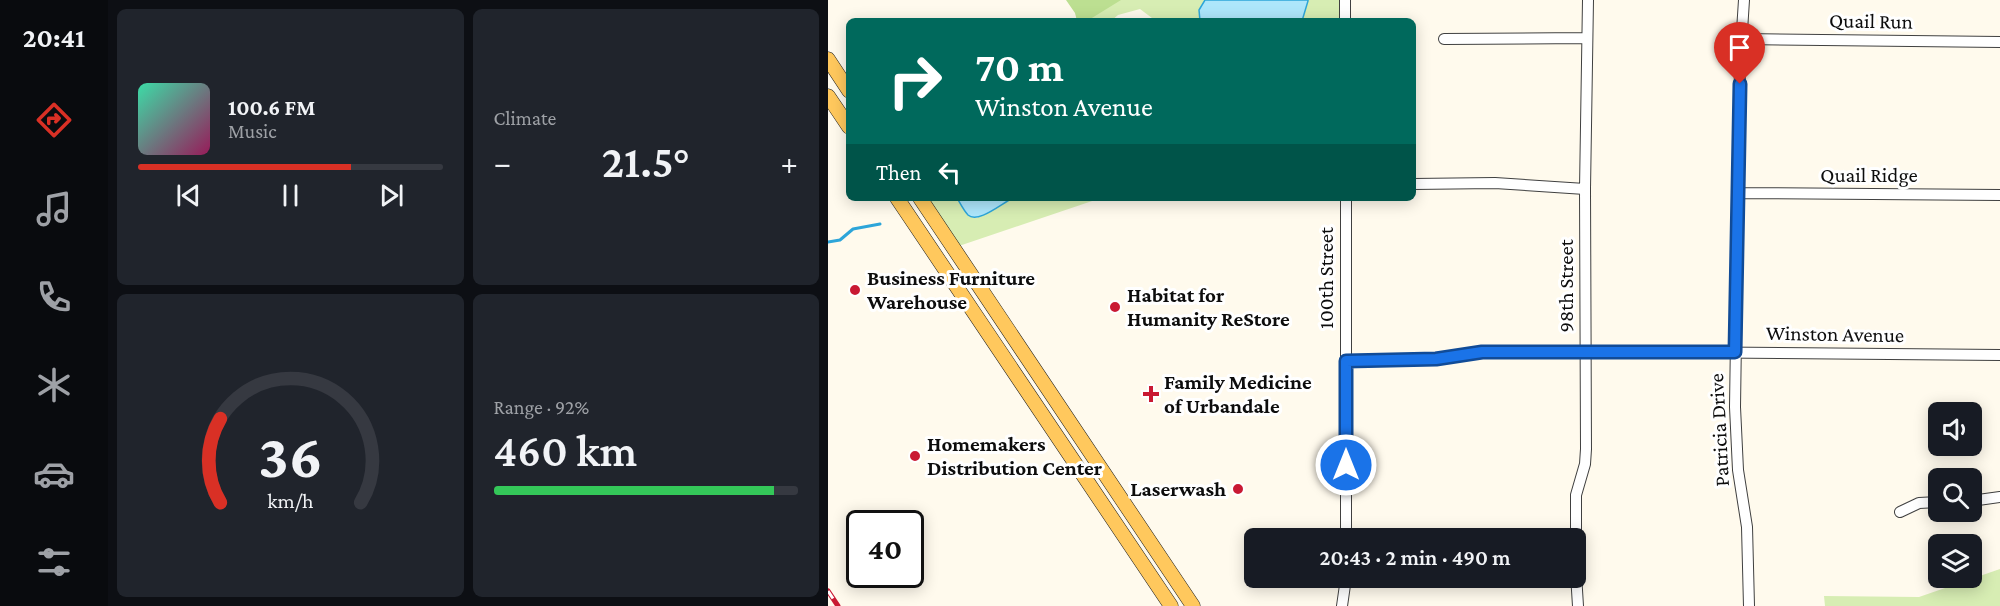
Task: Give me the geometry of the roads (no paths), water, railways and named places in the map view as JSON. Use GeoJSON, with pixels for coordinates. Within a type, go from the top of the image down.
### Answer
{"type":"FeatureCollection","features":[{"type":"Feature","properties":{"kind":"main road"},"geometry":{"type":"LineString","coordinates":[[828,59],[846,86]]}},
{"type":"Feature","properties":{"kind":"main road"},"geometry":{"type":"LineString","coordinates":[[828,96],[846,123]]}},
{"type":"Feature","properties":{"kind":"main road"},"geometry":{"type":"LineString","coordinates":[[899,201],[1171,606]]}},
{"type":"Feature","properties":{"kind":"main road"},"geometry":{"type":"LineString","coordinates":[[922,201],[1193,606]]}},
{"type":"Feature","properties":{"kind":"street"},"geometry":{"type":"LineString","coordinates":[[1346,0],[1346,18]]}},
{"type":"Feature","properties":{"kind":"street","name":"98th Street"},"geometry":{"type":"LineString","coordinates":[[1578,606],[1576,495],[1585,464],[1586,449],[1585,189],[1588,0]]}},
{"type":"Feature","properties":{"kind":"street","name":"Patricia Drive"},"geometry":{"type":"LineString","coordinates":[[1744,0],[1735,352],[1738,470],[1747,527],[1749,606]]}},
{"type":"Feature","properties":{"kind":"street"},"geometry":{"type":"LineString","coordinates":[[1444,39],[1587,38]]}},
{"type":"Feature","properties":{"kind":"street","name":"Quail Run"},"geometry":{"type":"LineString","coordinates":[[1742,39],[2000,42]]}},
{"type":"Feature","properties":{"kind":"street"},"geometry":{"type":"LineString","coordinates":[[1416,184],[1495,183],[1585,189]]}},
{"type":"Feature","properties":{"kind":"street","name":"Quail Ridge"},"geometry":{"type":"LineString","coordinates":[[1738,193],[2000,195]]}},
{"type":"Feature","properties":{"kind":"street","name":"100th Street"},"geometry":{"type":"LineString","coordinates":[[1346,201],[1346,528]]}},
{"type":"Feature","properties":{"kind":"street","name":"Winston Avenue"},"geometry":{"type":"LineString","coordinates":[[1346,361],[1436,359],[1482,352],[2000,355]]}},
{"type":"Feature","properties":{"kind":"street"},"geometry":{"type":"LineString","coordinates":[[1982,499],[2000,497]]}},
{"type":"Feature","properties":{"kind":"street"},"geometry":{"type":"LineString","coordinates":[[1900,512],[1919,503],[1928,503]]}},
{"type":"Feature","properties":{"kind":"street"},"geometry":{"type":"LineString","coordinates":[[1342,606],[1345,588]]}},
{"type":"Feature","properties":{"kind":"water"},"geometry":{"type":"Polygon","coordinates":[[[1205,0],[1308,0],[1303,18],[1200,18],[1199,10],[1205,0]]]}},
{"type":"Feature","properties":{"kind":"water"},"geometry":{"type":"Polygon","coordinates":[[[959,201],[1008,201],[978,217],[972,217],[959,201]]]}},
{"type":"Feature","properties":{"kind":"waterway"},"geometry":{"type":"LineString","coordinates":[[828,242],[840,240],[853,229],[880,224]]}},
{"type":"Feature","properties":{"kind":"railway"},"geometry":{"type":"LineString","coordinates":[[828,591],[838,606]]}},
{"type":"Feature","properties":{"kind":"place","name":"Business Furniture Warehouse"},"geometry":{"type":"Point","coordinates":[855,290]}},
{"type":"Feature","properties":{"kind":"place","name":"Habitat for Humanity ReStore"},"geometry":{"type":"Point","coordinates":[1115,307]}},
{"type":"Feature","properties":{"kind":"place","name":"Family Medicine of Urbandale"},"geometry":{"type":"Point","coordinates":[1151,394]}},
{"type":"Feature","properties":{"kind":"place","name":"Homemakers Distribution Center"},"geometry":{"type":"Point","coordinates":[915,456]}},
{"type":"Feature","properties":{"kind":"place","name":"Laserwash"},"geometry":{"type":"Point","coordinates":[1238,489]}}]}
